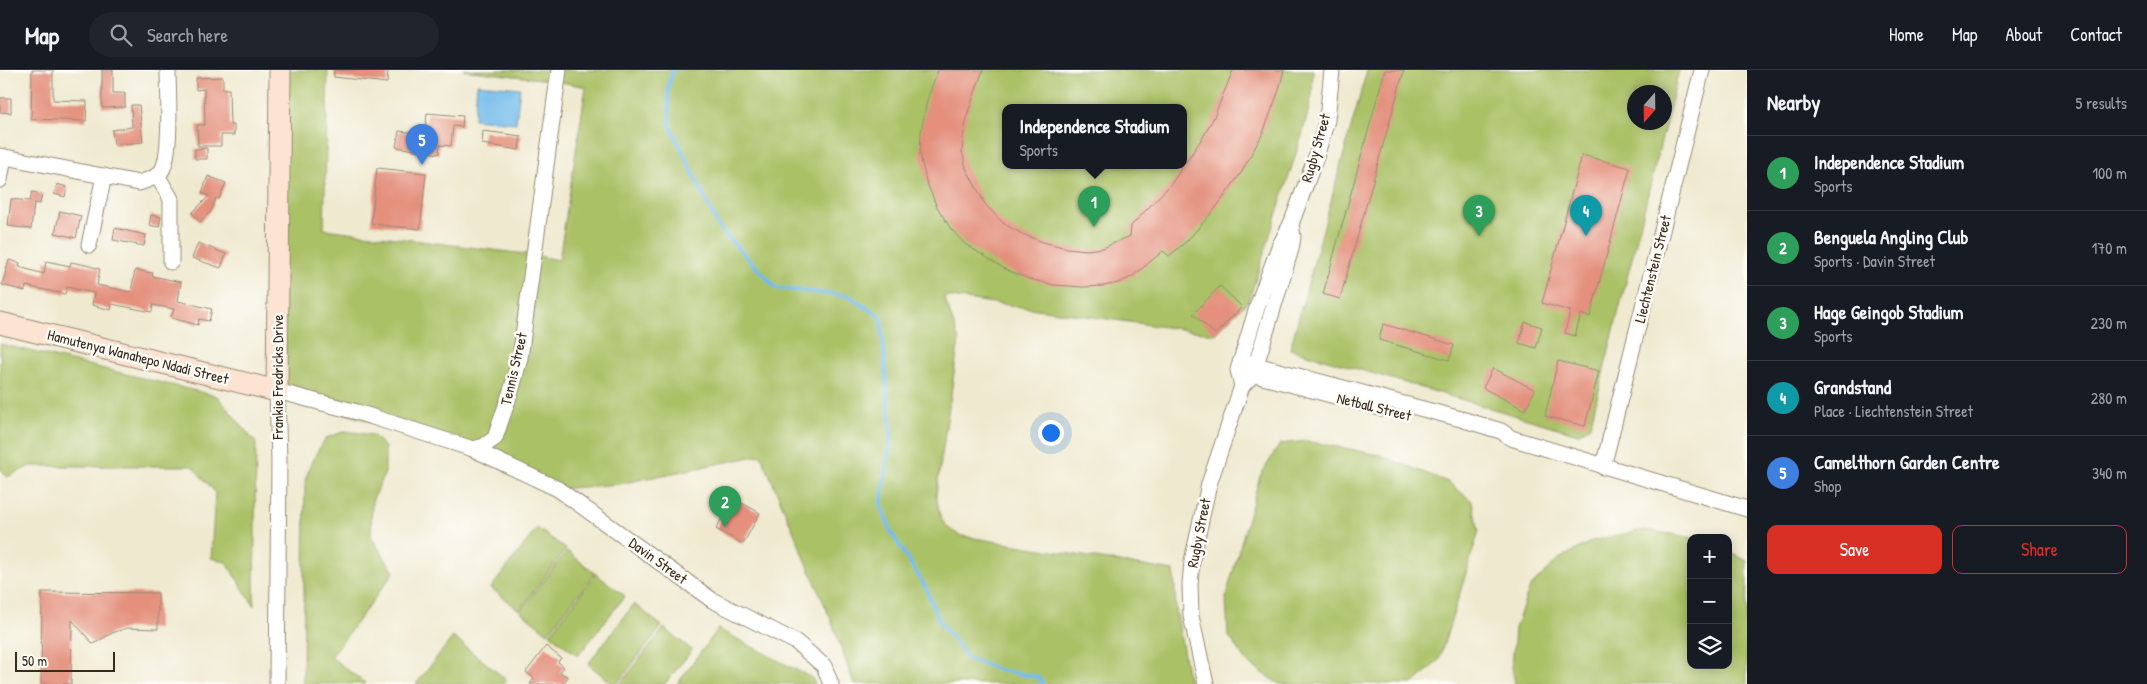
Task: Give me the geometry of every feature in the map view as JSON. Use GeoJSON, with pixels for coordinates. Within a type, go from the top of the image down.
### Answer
{"type":"FeatureCollection","features":[{"type":"Feature","properties":{"kind":"street"},"geometry":{"type":"LineString","coordinates":[[0,180],[2,157],[139,182],[157,175],[168,156],[168,70]]}},
{"type":"Feature","properties":{"kind":"street","name":"Frankie Fredricks Drive"},"geometry":{"type":"LineString","coordinates":[[277,684],[280,70]]}},
{"type":"Feature","properties":{"kind":"street","name":"Tennis Street"},"geometry":{"type":"LineString","coordinates":[[473,449],[484,446],[495,438],[520,358],[559,70]]}},
{"type":"Feature","properties":{"kind":"street","name":"Rugby Street"},"geometry":{"type":"LineString","coordinates":[[1242,386],[1240,366],[1258,301],[1279,246],[1292,224],[1316,157],[1326,120],[1332,70]]}},
{"type":"Feature","properties":{"kind":"street","name":"Liechtenstein Street"},"geometry":{"type":"LineString","coordinates":[[1603,467],[1702,70]]}},
{"type":"Feature","properties":{"kind":"street"},"geometry":{"type":"LineString","coordinates":[[157,175],[171,199],[171,262]]}},
{"type":"Feature","properties":{"kind":"street"},"geometry":{"type":"LineString","coordinates":[[89,245],[104,176]]}},
{"type":"Feature","properties":{"kind":"street","name":"Rugby Street"},"geometry":{"type":"LineString","coordinates":[[1206,684],[1191,616],[1190,584],[1192,561],[1209,484],[1242,386],[1255,370],[1288,263],[1293,236],[1292,224]]}},
{"type":"Feature","properties":{"kind":"street","name":"Hamutenya Wanahepo Ndadi Street"},"geometry":{"type":"LineString","coordinates":[[0,323],[277,391]]}},
{"type":"Feature","properties":{"kind":"street","name":"Netball Street"},"geometry":{"type":"LineString","coordinates":[[1240,366],[1494,438],[1511,438],[1747,510]]}},
{"type":"Feature","properties":{"kind":"street"},"geometry":{"type":"LineString","coordinates":[[277,391],[357,412],[473,449]]}},
{"type":"Feature","properties":{"kind":"street","name":"Davin Street"},"geometry":{"type":"LineString","coordinates":[[473,449],[558,489],[712,600],[796,642],[824,666],[831,684]]}},
{"type":"Feature","properties":{"kind":"green space"},"geometry":{"type":"Polygon","coordinates":[[[281,70],[328,70],[324,229],[533,255],[559,260],[586,87],[557,81],[463,70],[1313,70],[1312,95],[1303,132],[1249,300],[1215,334],[944,296],[959,340],[936,494],[942,520],[949,528],[962,536],[1174,571],[1176,609],[1189,684],[854,684],[831,620],[761,455],[619,484],[558,489],[534,476],[277,391],[281,70]]]}},
{"type":"Feature","properties":{"kind":"green space"},"geometry":{"type":"Polygon","coordinates":[[[1367,70],[1679,70],[1672,98],[1672,85],[1627,85],[1627,130],[1664,130],[1590,426],[1578,434],[1290,349],[1367,70]]]}},
{"type":"Feature","properties":{"kind":"green space"},"geometry":{"type":"Polygon","coordinates":[[[0,344],[217,396],[256,443],[254,606],[226,562],[211,558],[215,492],[192,466],[30,466],[7,477],[0,470],[0,344]]]}},
{"type":"Feature","properties":{"kind":"green space"},"geometry":{"type":"Polygon","coordinates":[[[346,431],[373,435],[385,447],[385,473],[372,501],[371,537],[394,572],[331,657],[366,684],[303,684],[305,481],[312,460],[326,438],[346,431]]]}},
{"type":"Feature","properties":{"kind":"green space"},"geometry":{"type":"Polygon","coordinates":[[[1306,441],[1380,455],[1448,482],[1472,501],[1479,531],[1439,660],[1413,684],[1279,684],[1248,663],[1228,635],[1226,596],[1260,476],[1280,444],[1306,441]]]}},
{"type":"Feature","properties":{"kind":"green space"},"geometry":{"type":"Polygon","coordinates":[[[537,528],[566,549],[519,610],[491,588],[537,528]]]}},
{"type":"Feature","properties":{"kind":"green space"},"geometry":{"type":"Polygon","coordinates":[[[1645,530],[1687,537],[1687,669],[1732,669],[1732,553],[1747,561],[1747,684],[1515,684],[1512,667],[1515,628],[1530,587],[1559,559],[1594,540],[1645,530]]]}},
{"type":"Feature","properties":{"kind":"green space"},"geometry":{"type":"Polygon","coordinates":[[[567,551],[595,573],[548,633],[520,611],[567,551]]]}},
{"type":"Feature","properties":{"kind":"green space"},"geometry":{"type":"Polygon","coordinates":[[[596,574],[625,596],[578,656],[550,634],[596,574]]]}},
{"type":"Feature","properties":{"kind":"green space"},"geometry":{"type":"Polygon","coordinates":[[[634,604],[662,626],[617,684],[613,684],[588,664],[634,604]]]}},
{"type":"Feature","properties":{"kind":"green space"},"geometry":{"type":"Polygon","coordinates":[[[664,628],[692,650],[665,684],[620,684],[664,628]]]}},
{"type":"Feature","properties":{"kind":"green space"},"geometry":{"type":"Polygon","coordinates":[[[718,629],[812,678],[815,684],[677,684],[718,629]]]}},
{"type":"Feature","properties":{"kind":"green space"},"geometry":{"type":"Polygon","coordinates":[[[453,637],[507,680],[504,684],[416,684],[453,637]]]}},
{"type":"Feature","properties":{"kind":"water"},"geometry":{"type":"Polygon","coordinates":[[[477,84],[520,88],[516,123],[474,119],[477,84]]]}},
{"type":"Feature","properties":{"kind":"building"},"geometry":{"type":"Polygon","coordinates":[[[32,70],[53,70],[53,100],[87,101],[86,121],[31,119],[32,70]]]}},
{"type":"Feature","properties":{"kind":"building"},"geometry":{"type":"Polygon","coordinates":[[[102,70],[113,70],[113,93],[125,93],[125,107],[102,108],[102,70]]]}},
{"type":"Feature","properties":{"kind":"building"},"geometry":{"type":"Polygon","coordinates":[[[334,70],[388,70],[387,83],[334,77],[334,70]]]}},
{"type":"Feature","properties":{"kind":"building"},"geometry":{"type":"Polygon","coordinates":[[[938,70],[983,70],[968,112],[962,151],[966,168],[985,204],[1003,223],[1022,234],[1067,248],[1087,250],[1103,248],[1130,236],[1131,226],[1171,184],[1181,169],[1187,169],[1187,160],[1214,117],[1233,70],[1284,70],[1279,90],[1263,133],[1241,173],[1215,209],[1187,241],[1169,256],[1163,251],[1133,276],[1119,283],[1103,286],[1054,285],[1029,279],[1005,269],[965,244],[951,229],[937,207],[926,181],[920,154],[921,132],[927,100],[938,70]]]}},
{"type":"Feature","properties":{"kind":"building"},"geometry":{"type":"Polygon","coordinates":[[[1385,70],[1404,70],[1340,299],[1323,294],[1385,70]]]}},
{"type":"Feature","properties":{"kind":"building"},"geometry":{"type":"Polygon","coordinates":[[[223,77],[223,89],[229,89],[230,125],[234,125],[234,135],[221,135],[221,146],[198,146],[197,125],[205,125],[204,89],[196,90],[196,78],[223,77]]]}},
{"type":"Feature","properties":{"kind":"building"},"geometry":{"type":"Polygon","coordinates":[[[0,98],[11,98],[11,113],[0,112],[0,98]]]}},
{"type":"Feature","properties":{"kind":"building"},"geometry":{"type":"Polygon","coordinates":[[[131,105],[139,105],[143,142],[114,145],[112,130],[132,127],[131,105]]]}},
{"type":"Feature","properties":{"kind":"building"},"geometry":{"type":"Polygon","coordinates":[[[427,113],[463,116],[462,127],[453,126],[451,146],[440,145],[439,154],[396,147],[399,131],[425,134],[427,113]]]}},
{"type":"Feature","properties":{"kind":"building"},"geometry":{"type":"Polygon","coordinates":[[[483,131],[521,136],[519,150],[482,144],[483,131]]]}},
{"type":"Feature","properties":{"kind":"building"},"geometry":{"type":"Polygon","coordinates":[[[207,148],[207,159],[195,159],[195,149],[207,148]]]}},
{"type":"Feature","properties":{"kind":"building"},"geometry":{"type":"Polygon","coordinates":[[[1582,155],[1630,168],[1590,317],[1581,314],[1575,336],[1565,333],[1570,311],[1542,303],[1582,155]]]}},
{"type":"Feature","properties":{"kind":"building"},"geometry":{"type":"Polygon","coordinates":[[[377,168],[426,173],[420,229],[371,224],[377,168]]]}},
{"type":"Feature","properties":{"kind":"building"},"geometry":{"type":"Polygon","coordinates":[[[208,176],[226,183],[219,199],[216,198],[211,211],[200,222],[192,213],[209,196],[202,193],[208,176]]]}},
{"type":"Feature","properties":{"kind":"building"},"geometry":{"type":"Polygon","coordinates":[[[57,184],[67,187],[65,197],[54,194],[57,184]]]}},
{"type":"Feature","properties":{"kind":"building"},"geometry":{"type":"Polygon","coordinates":[[[32,192],[42,194],[40,204],[34,203],[31,229],[8,226],[11,199],[30,201],[32,192]]]}},
{"type":"Feature","properties":{"kind":"building"},"geometry":{"type":"Polygon","coordinates":[[[60,211],[81,216],[76,238],[55,233],[60,211]]]}},
{"type":"Feature","properties":{"kind":"building"},"geometry":{"type":"Polygon","coordinates":[[[151,215],[161,217],[159,227],[149,225],[151,215]]]}},
{"type":"Feature","properties":{"kind":"building"},"geometry":{"type":"Polygon","coordinates":[[[115,228],[146,235],[144,246],[113,240],[115,228]]]}},
{"type":"Feature","properties":{"kind":"building"},"geometry":{"type":"Polygon","coordinates":[[[198,243],[226,254],[221,268],[192,258],[198,243]]]}},
{"type":"Feature","properties":{"kind":"building"},"geometry":{"type":"Polygon","coordinates":[[[9,260],[20,263],[19,267],[44,274],[46,261],[70,266],[71,262],[86,265],[100,269],[97,285],[131,292],[135,270],[153,273],[152,276],[181,282],[178,301],[212,309],[209,321],[199,319],[198,325],[171,318],[174,309],[153,305],[152,312],[112,304],[111,310],[92,305],[94,293],[67,287],[65,294],[26,286],[25,291],[2,285],[9,260]]]}},
{"type":"Feature","properties":{"kind":"building"},"geometry":{"type":"Polygon","coordinates":[[[1220,286],[1242,307],[1215,334],[1193,314],[1220,286]]]}},
{"type":"Feature","properties":{"kind":"building"},"geometry":{"type":"Polygon","coordinates":[[[1525,322],[1542,327],[1536,348],[1519,343],[1525,322]]]}},
{"type":"Feature","properties":{"kind":"building"},"geometry":{"type":"Polygon","coordinates":[[[1383,324],[1454,345],[1449,360],[1379,340],[1383,324]]]}},
{"type":"Feature","properties":{"kind":"building"},"geometry":{"type":"Polygon","coordinates":[[[1558,361],[1599,371],[1585,426],[1545,416],[1558,361]]]}},
{"type":"Feature","properties":{"kind":"building"},"geometry":{"type":"Polygon","coordinates":[[[1493,368],[1535,390],[1525,410],[1483,388],[1493,368]]]}},
{"type":"Feature","properties":{"kind":"building"},"geometry":{"type":"Polygon","coordinates":[[[733,498],[760,513],[743,544],[716,529],[733,498]]]}},
{"type":"Feature","properties":{"kind":"building"},"geometry":{"type":"Polygon","coordinates":[[[42,592],[158,593],[158,629],[127,628],[112,633],[93,644],[72,620],[71,684],[41,684],[42,592]]]}},
{"type":"Feature","properties":{"kind":"building"},"geometry":{"type":"Polygon","coordinates":[[[546,646],[561,658],[558,662],[564,667],[560,672],[568,677],[563,684],[530,684],[534,678],[526,672],[546,646]]]}},
{"type":"Feature","properties":{"kind":"waterway"},"geometry":{"type":"LineString","coordinates":[[673,70],[668,88],[670,125],[719,228],[776,288],[849,296],[881,317],[891,436],[881,504],[891,532],[926,588],[939,621],[967,658],[999,670],[1038,677],[1043,684]]}},
{"type":"Feature","properties":{"kind":"place","name":"Camelthorn Garden Centre"},"geometry":{"type":"Point","coordinates":[422,165]}},
{"type":"Feature","properties":{"kind":"place","name":"Independence Stadium"},"geometry":{"type":"Point","coordinates":[1094,227]}},
{"type":"Feature","properties":{"kind":"place","name":"Hage Geingob Stadium"},"geometry":{"type":"Point","coordinates":[1479,236]}},
{"type":"Feature","properties":{"kind":"place","name":"Grandstand"},"geometry":{"type":"Point","coordinates":[1586,236]}},
{"type":"Feature","properties":{"kind":"place","name":"Benguela Angling Club"},"geometry":{"type":"Point","coordinates":[725,527]}}]}
